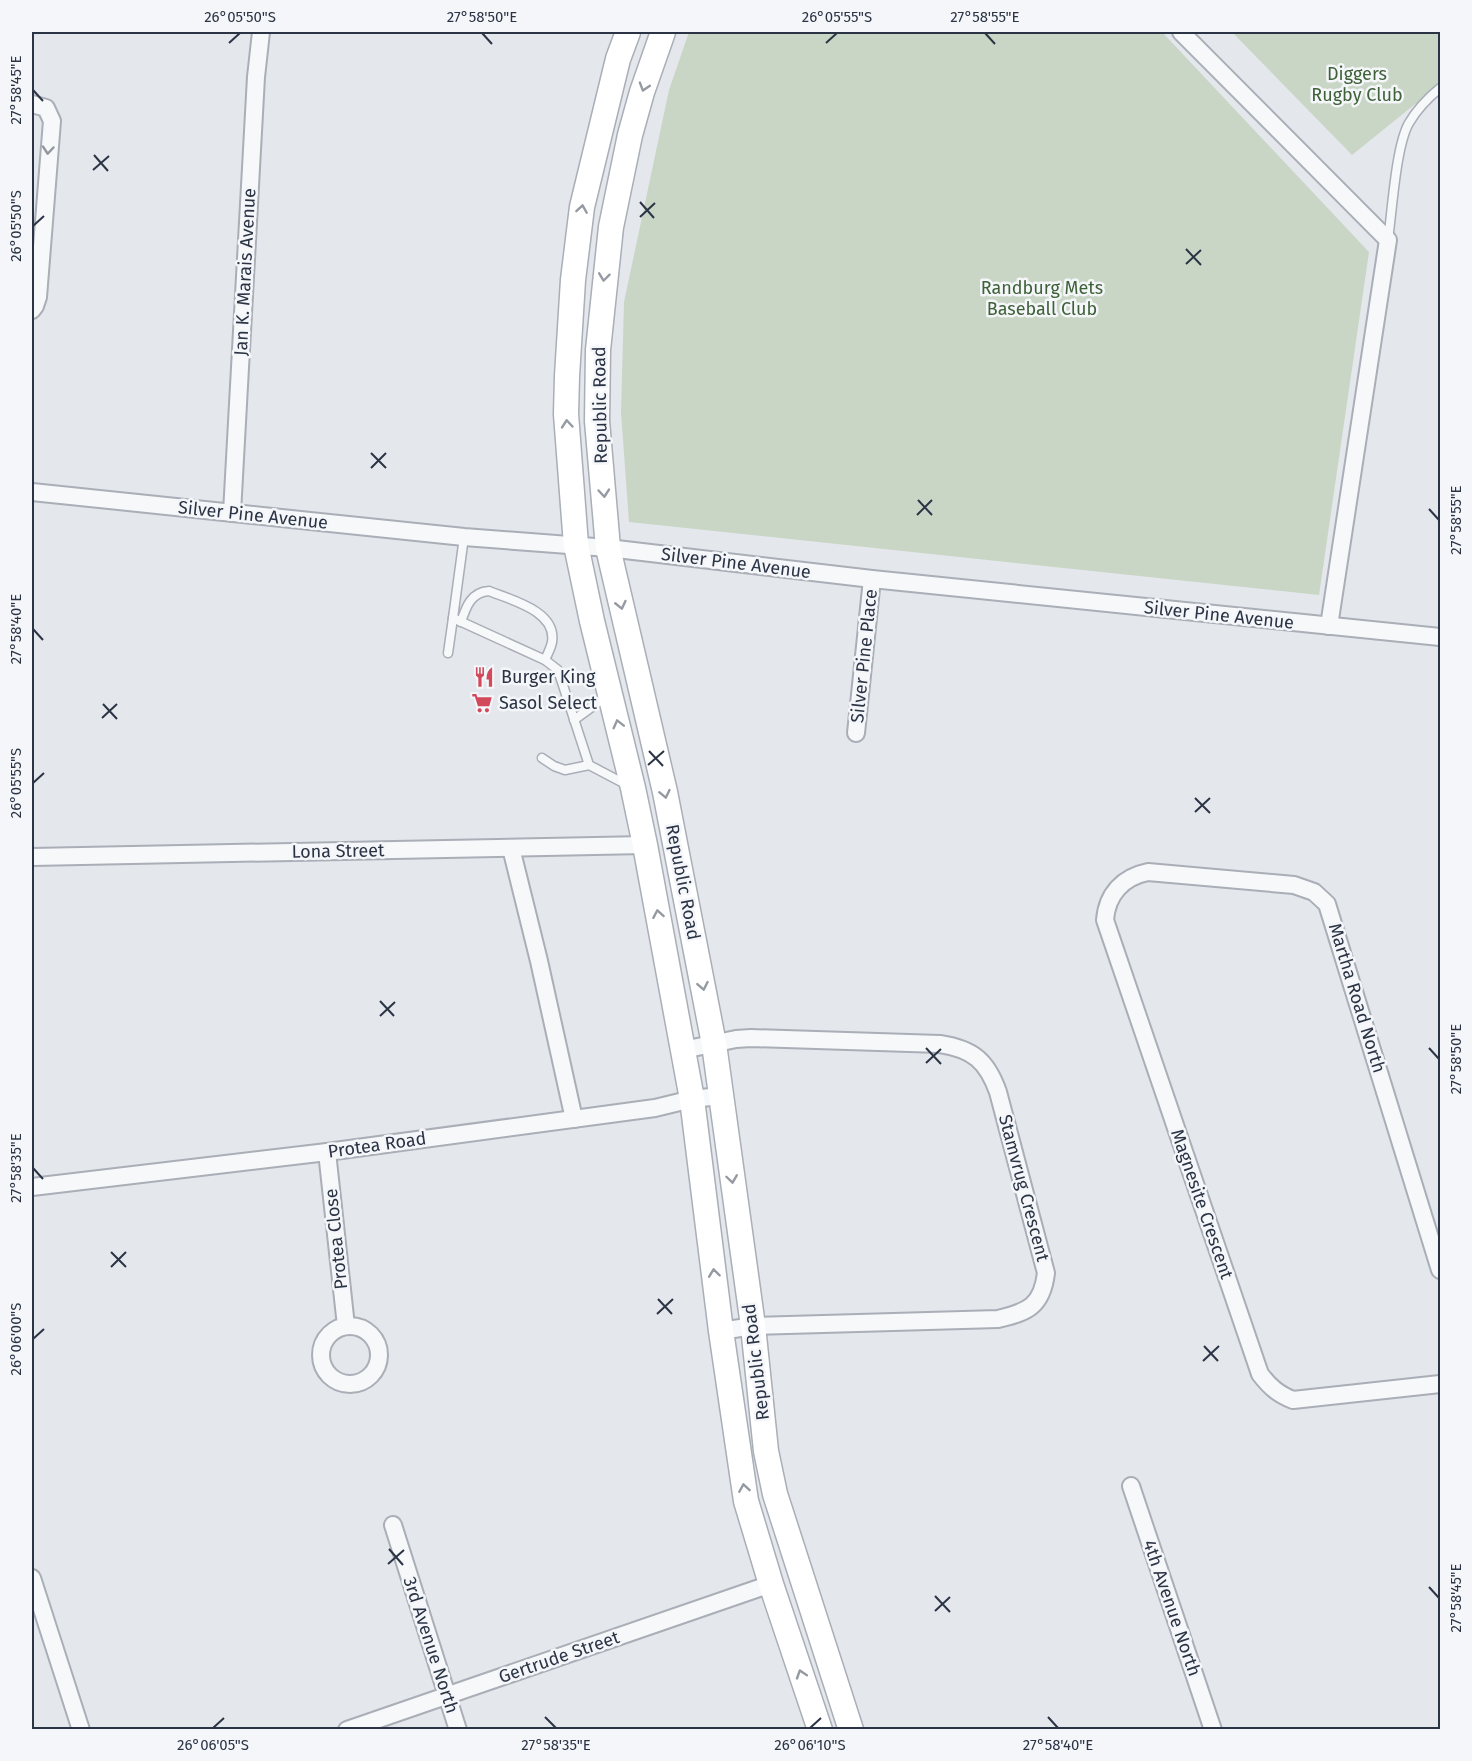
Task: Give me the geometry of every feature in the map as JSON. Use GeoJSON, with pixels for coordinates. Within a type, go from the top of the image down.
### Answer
{"type":"FeatureCollection","features":[{"type":"Feature","properties":{"kind":"main road","name":"Republic Road"},"geometry":{"type":"LineString","coordinates":[[628,32],[618,59],[582,207],[573,280],[566,414],[576,545],[645,845],[692,1099],[721,1331],[746,1501],[820,1730]]}},
{"type":"Feature","properties":{"kind":"main road","name":"Republic Road"},"geometry":{"type":"LineString","coordinates":[[663,32],[642,92],[622,169],[611,227],[603,291],[597,350],[597,421],[608,548],[665,792],[714,1044],[753,1326],[766,1450],[775,1494],[851,1730]]}},
{"type":"Feature","properties":{"kind":"street","name":"Jan K. Marais Avenue"},"geometry":{"type":"LineString","coordinates":[[231,513],[255,77],[261,32]]}},
{"type":"Feature","properties":{"kind":"street"},"geometry":{"type":"LineString","coordinates":[[1181,32],[1388,240],[1329,626]]}},
{"type":"Feature","properties":{"kind":"street"},"geometry":{"type":"LineString","coordinates":[[32,104],[46,108],[52,121],[38,297],[32,310]]}},
{"type":"Feature","properties":{"kind":"street","name":"Silver Pine Avenue"},"geometry":{"type":"LineString","coordinates":[[32,492],[464,537],[608,548],[872,579],[1440,637]]}},
{"type":"Feature","properties":{"kind":"street","name":"Silver Pine Place"},"geometry":{"type":"LineString","coordinates":[[856,733],[872,579]]}},
{"type":"Feature","properties":{"kind":"street","name":"Lona Street"},"geometry":{"type":"LineString","coordinates":[[32,857],[645,845]]}},
{"type":"Feature","properties":{"kind":"street"},"geometry":{"type":"LineString","coordinates":[[511,848],[539,960],[574,1119]]}},
{"type":"Feature","properties":{"kind":"street","name":"Martha Road North"},"geometry":{"type":"LineString","coordinates":[[1148,872],[1294,885],[1314,892],[1327,904],[1440,1270]]}},
{"type":"Feature","properties":{"kind":"street","name":"Magnesite Crescent"},"geometry":{"type":"LineString","coordinates":[[1148,872],[1129,878],[1115,890],[1106,909],[1105,920],[1260,1374],[1268,1386],[1279,1395],[1293,1400],[1440,1384]]}},
{"type":"Feature","properties":{"kind":"street","name":"Stamvrug Crescent"},"geometry":{"type":"LineString","coordinates":[[683,1050],[751,1038],[940,1044],[970,1052],[984,1064],[993,1077],[1046,1273],[1045,1287],[1040,1298],[1032,1306],[1020,1313],[998,1319],[753,1326],[721,1331]]}},
{"type":"Feature","properties":{"kind":"street","name":"Protea Road"},"geometry":{"type":"LineString","coordinates":[[32,1187],[327,1152],[655,1108],[692,1099],[720,1096]]}},
{"type":"Feature","properties":{"kind":"street","name":"Protea Close"},"geometry":{"type":"LineString","coordinates":[[327,1152],[346,1326]]}},
{"type":"Feature","properties":{"kind":"street","name":"4th Avenue North"},"geometry":{"type":"LineString","coordinates":[[1131,1486],[1213,1730]]}},
{"type":"Feature","properties":{"kind":"street","name":"3rd Avenue North"},"geometry":{"type":"LineString","coordinates":[[393,1525],[459,1730]]}},
{"type":"Feature","properties":{"kind":"street"},"geometry":{"type":"LineString","coordinates":[[32,1578],[81,1730]]}},
{"type":"Feature","properties":{"kind":"street","name":"Gertrude Street"},"geometry":{"type":"LineString","coordinates":[[347,1730],[771,1584]]}},
{"type":"Feature","properties":{"kind":"lane"},"geometry":{"type":"LineString","coordinates":[[1388,240],[1401,143],[1407,125],[1440,88]]}},
{"type":"Feature","properties":{"kind":"lane"},"geometry":{"type":"LineString","coordinates":[[448,653],[457,620],[464,537]]}},
{"type":"Feature","properties":{"kind":"lane"},"geometry":{"type":"LineString","coordinates":[[457,620],[471,598],[483,591],[489,591],[534,610],[548,622],[552,633],[552,642],[545,660]]}},
{"type":"Feature","properties":{"kind":"lane"},"geometry":{"type":"LineString","coordinates":[[457,620],[545,660],[558,670],[589,765]]}},
{"type":"Feature","properties":{"kind":"lane"},"geometry":{"type":"LineString","coordinates":[[574,720],[610,694]]}},
{"type":"Feature","properties":{"kind":"lane"},"geometry":{"type":"LineString","coordinates":[[542,758],[565,770],[589,765],[633,788]]}},
{"type":"Feature","properties":{"kind":"green space","name":"Randburg Mets Baseball Club"},"geometry":{"type":"Polygon","coordinates":[[[689,32],[1162,32],[1369,252],[1319,595],[629,522],[621,412],[624,302],[669,90],[689,32]]]}},
{"type":"Feature","properties":{"kind":"green space","name":"Diggers Rugby Club"},"geometry":{"type":"Polygon","coordinates":[[[1232,32],[1440,32],[1440,84],[1352,155],[1232,32]]]}},
{"type":"Feature","properties":{"kind":"place","name":"Burger King"},"geometry":{"type":"Point","coordinates":[484,677]}},
{"type":"Feature","properties":{"kind":"place","name":"Sasol Select"},"geometry":{"type":"Point","coordinates":[482,703]}}]}
